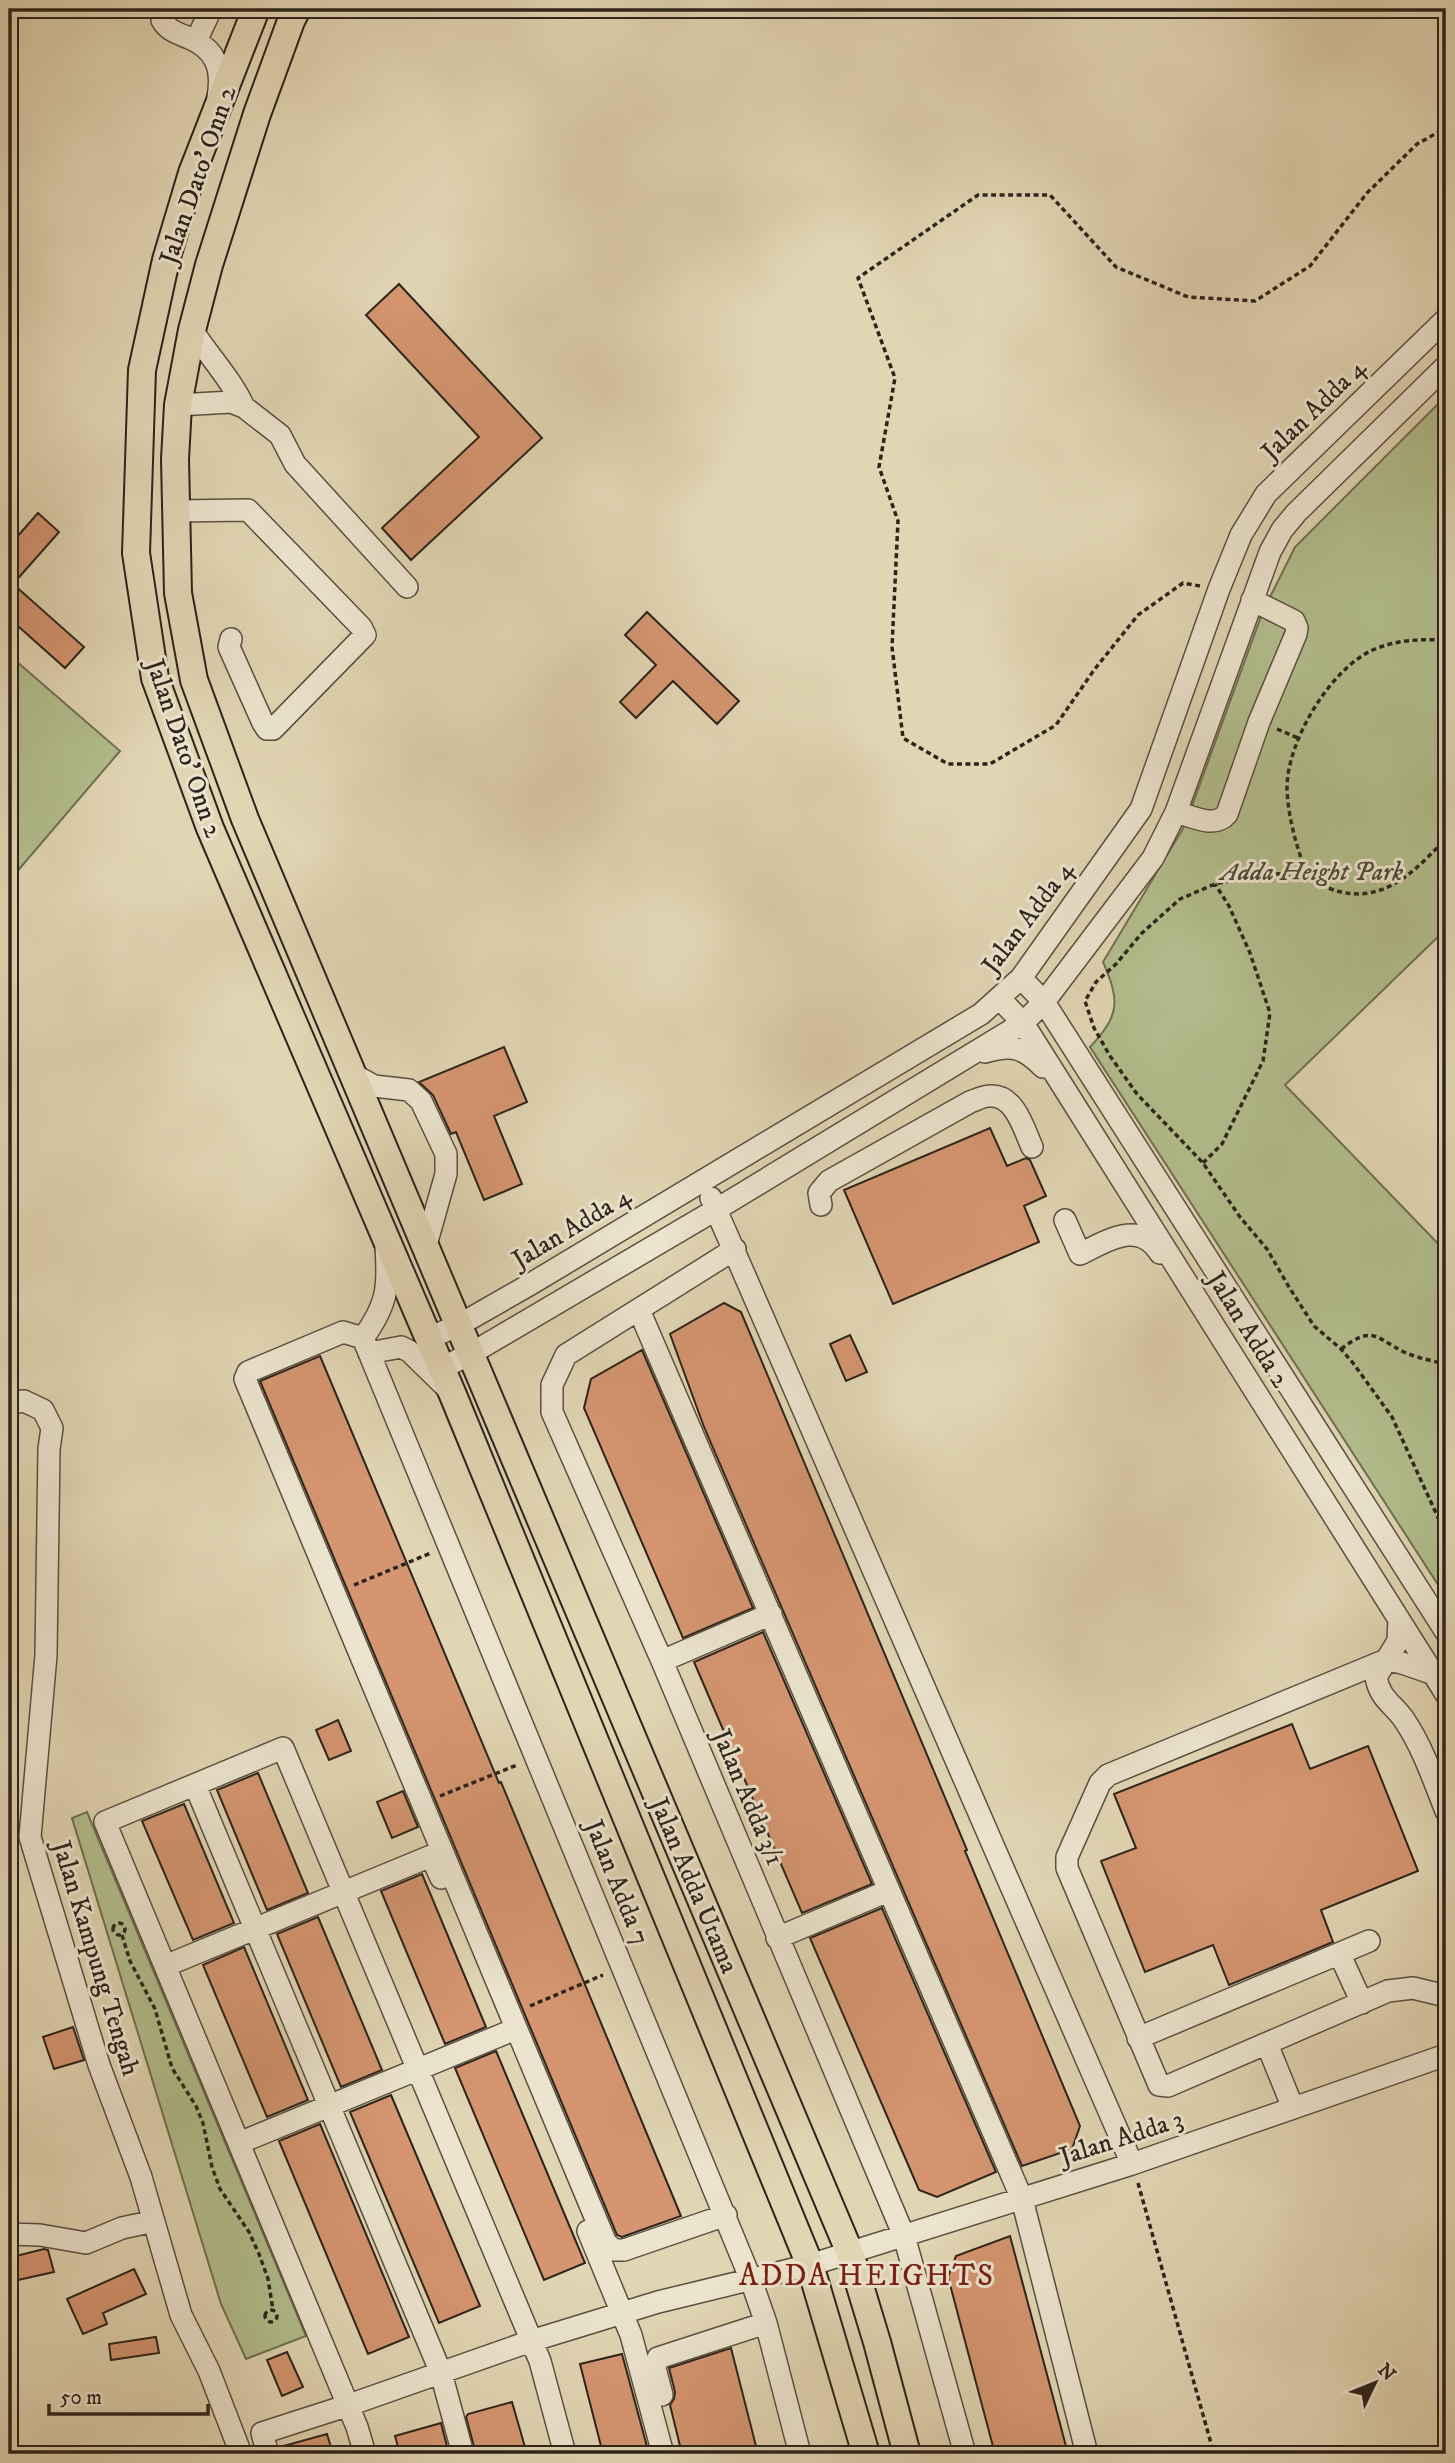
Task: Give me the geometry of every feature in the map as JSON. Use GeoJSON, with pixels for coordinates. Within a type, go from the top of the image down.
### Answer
{"type":"FeatureCollection","features":[{"type":"Feature","properties":{"kind":"main road","name":"Jalan Dato' Onn 2"},"geometry":{"type":"LineString","coordinates":[[256,9],[192,173],[166,260],[142,370],[136,553],[155,678],[210,828],[429,1338]]}},
{"type":"Feature","properties":{"kind":"main road","name":"Jalan Dato' Onn 2"},"geometry":{"type":"LineString","coordinates":[[297,9],[257,114],[209,265],[192,330],[178,405],[175,511],[178,593],[194,680],[245,819],[459,1325]]}},
{"type":"Feature","properties":{"kind":"main road","name":"Jalan Adda Utama"},"geometry":{"type":"LineString","coordinates":[[459,1325],[850,2253],[907,2454]]}},
{"type":"Feature","properties":{"kind":"main road","name":"Jalan Adda Utama"},"geometry":{"type":"LineString","coordinates":[[429,1338],[810,2265],[866,2454]]}},
{"type":"Feature","properties":{"kind":"street"},"geometry":{"type":"LineString","coordinates":[[166,9],[162,20],[167,29],[196,41],[213,54],[221,79],[214,120]]}},
{"type":"Feature","properties":{"kind":"street"},"geometry":{"type":"LineString","coordinates":[[196,41],[211,9]]}},
{"type":"Feature","properties":{"kind":"street","name":"Jalan Adda 4"},"geometry":{"type":"LineString","coordinates":[[429,1338],[459,1325],[981,1014],[1021,978],[1141,809],[1219,589],[1241,535],[1266,494],[1446,319]]}},
{"type":"Feature","properties":{"kind":"street"},"geometry":{"type":"LineString","coordinates":[[192,330],[219,370],[235,388],[244,407]]}},
{"type":"Feature","properties":{"kind":"street"},"geometry":{"type":"LineString","coordinates":[[442,1368],[717,1209],[1023,1023],[1044,1002],[1153,858],[1176,811],[1270,552],[1282,530],[1296,513],[1446,366]]}},
{"type":"Feature","properties":{"kind":"street"},"geometry":{"type":"LineString","coordinates":[[178,405],[230,402],[244,407],[280,435],[295,464],[407,587]]}},
{"type":"Feature","properties":{"kind":"street"},"geometry":{"type":"LineString","coordinates":[[175,511],[248,510],[361,627],[365,635],[274,729],[267,729],[263,723],[229,647],[231,639]]}},
{"type":"Feature","properties":{"kind":"street"},"geometry":{"type":"LineString","coordinates":[[1176,811],[1213,822],[1221,821],[1227,814],[1259,722],[1296,634],[1294,621],[1252,600]]}},
{"type":"Feature","properties":{"kind":"street","name":"Jalan Adda 2"},"geometry":{"type":"LineString","coordinates":[[1021,978],[1044,1002],[1446,1632]]}},
{"type":"Feature","properties":{"kind":"street","name":"Jalan Adda 2"},"geometry":{"type":"LineString","coordinates":[[1000,999],[1023,1023],[1446,1694]]}},
{"type":"Feature","properties":{"kind":"street"},"geometry":{"type":"LineString","coordinates":[[968,1057],[999,1048],[1017,1048],[1031,1055],[1066,1092]]}},
{"type":"Feature","properties":{"kind":"street"},"geometry":{"type":"LineString","coordinates":[[354,1075],[374,1086],[409,1090],[421,1101],[446,1154],[446,1174],[426,1245]]}},
{"type":"Feature","properties":{"kind":"street"},"geometry":{"type":"LineString","coordinates":[[821,1205],[819,1193],[829,1181],[981,1098],[992,1096],[1006,1101],[1016,1112],[1031,1147]]}},
{"type":"Feature","properties":{"kind":"street"},"geometry":{"type":"LineString","coordinates":[[1097,1142],[1126,1200],[1128,1211],[1118,1236]]}},
{"type":"Feature","properties":{"kind":"street"},"geometry":{"type":"LineString","coordinates":[[702,1181],[735,1249],[1132,2164]]}},
{"type":"Feature","properties":{"kind":"street"},"geometry":{"type":"LineString","coordinates":[[1065,1220],[1080,1254],[1118,1236],[1145,1237],[1154,1243],[1193,1309],[1201,1318],[1210,1320]]}},
{"type":"Feature","properties":{"kind":"street"},"geometry":{"type":"LineString","coordinates":[[366,1345],[388,1281],[385,1234]]}},
{"type":"Feature","properties":{"kind":"street","name":"Jalan Adda 3/1"},"geometry":{"type":"LineString","coordinates":[[735,1249],[566,1355],[552,1385],[552,1412],[662,1661],[904,2236],[965,2454]]}},
{"type":"Feature","properties":{"kind":"street"},"geometry":{"type":"LineString","coordinates":[[639,1310],[1022,2199],[1087,2454]]}},
{"type":"Feature","properties":{"kind":"street"},"geometry":{"type":"LineString","coordinates":[[453,1395],[409,1351],[401,1347],[366,1345],[343,1332],[246,1374],[245,1379],[422,1803],[631,2335],[663,2454]]}},
{"type":"Feature","properties":{"kind":"street","name":"Jalan Adda 7"},"geometry":{"type":"LineString","coordinates":[[366,1345],[726,2215],[766,2323],[800,2454]]}},
{"type":"Feature","properties":{"kind":"street","name":"Jalan Kampung Tengah"},"geometry":{"type":"LineString","coordinates":[[9,1403],[24,1401],[43,1410],[52,1428],[46,1655],[30,1837],[99,2065],[141,2177],[181,2315],[209,2371],[241,2454]]}},
{"type":"Feature","properties":{"kind":"street"},"geometry":{"type":"LineString","coordinates":[[662,1661],[771,1614]]}},
{"type":"Feature","properties":{"kind":"street"},"geometry":{"type":"LineString","coordinates":[[1399,1619],[1398,1641],[1376,1677],[1378,1689],[1390,1706],[1405,1720],[1446,1811]]}},
{"type":"Feature","properties":{"kind":"street"},"geometry":{"type":"LineString","coordinates":[[1434,1674],[1385,1660],[1108,1775],[1100,1783],[1068,1850],[1067,1868],[1159,2085],[1168,2086],[1388,1991],[1413,1988],[1446,1996]]}},
{"type":"Feature","properties":{"kind":"street"},"geometry":{"type":"LineString","coordinates":[[365,2454],[349,2405],[104,1822],[284,1748],[540,2361],[565,2454]]}},
{"type":"Feature","properties":{"kind":"street"},"geometry":{"type":"LineString","coordinates":[[195,1784],[441,2372],[463,2454]]}},
{"type":"Feature","properties":{"kind":"street"},"geometry":{"type":"LineString","coordinates":[[165,1966],[431,1856],[606,2243],[614,2250],[624,2250],[726,2215]]}},
{"type":"Feature","properties":{"kind":"street"},"geometry":{"type":"LineString","coordinates":[[777,1938],[888,1891]]}},
{"type":"Feature","properties":{"kind":"street"},"geometry":{"type":"LineString","coordinates":[[1138,2038],[1369,1941]]}},
{"type":"Feature","properties":{"kind":"street"},"geometry":{"type":"LineString","coordinates":[[1340,1955],[1362,2003]]}},
{"type":"Feature","properties":{"kind":"street"},"geometry":{"type":"LineString","coordinates":[[239,2143],[418,2070],[509,2024]]}},
{"type":"Feature","properties":{"kind":"street"},"geometry":{"type":"LineString","coordinates":[[1267,2044],[1293,2108]]}},
{"type":"Feature","properties":{"kind":"street","name":"Jalan Adda 3"},"geometry":{"type":"LineString","coordinates":[[268,2454],[262,2433],[531,2341],[622,2313],[850,2253],[1132,2164],[1446,2055]]}},
{"type":"Feature","properties":{"kind":"street"},"geometry":{"type":"LineString","coordinates":[[9,2234],[40,2235],[86,2243],[121,2228],[154,2221]]}},
{"type":"Feature","properties":{"kind":"street"},"geometry":{"type":"LineString","coordinates":[[678,2454],[655,2368],[658,2358],[766,2323]]}},
{"type":"Feature","properties":{"kind":"path"},"geometry":{"type":"LineString","coordinates":[[1219,589],[1183,583],[1138,615],[1094,670],[1056,726],[990,764],[948,764],[903,738],[892,647],[898,521],[879,467],[895,378],[858,278],[978,195],[1050,195],[1116,267],[1188,297],[1255,301],[1310,266],[1367,193],[1417,144],[1446,128]]}},
{"type":"Feature","properties":{"kind":"path"},"geometry":{"type":"LineString","coordinates":[[1446,558],[1443,585],[1446,595]]}},
{"type":"Feature","properties":{"kind":"path"},"geometry":{"type":"LineString","coordinates":[[1446,629],[1443,635],[1445,642],[1414,639],[1374,649],[1348,666],[1322,696],[1302,728],[1287,786],[1292,833],[1307,876],[1312,882],[1342,892],[1381,892],[1417,869],[1446,838]]}},
{"type":"Feature","properties":{"kind":"path"},"geometry":{"type":"LineString","coordinates":[[1307,876],[1266,873],[1215,884],[1180,899],[1142,933],[1096,982],[1085,1001],[1094,1028],[1116,1066],[1137,1094],[1203,1163],[1240,1217],[1267,1249],[1314,1326],[1341,1349],[1392,1417],[1446,1535]]}},
{"type":"Feature","properties":{"kind":"path"},"geometry":{"type":"LineString","coordinates":[[1203,1163],[1222,1144],[1263,1061],[1270,1013],[1250,953],[1229,906],[1215,884]]}},
{"type":"Feature","properties":{"kind":"path"},"geometry":{"type":"LineString","coordinates":[[1341,1349],[1358,1336],[1380,1337],[1406,1353],[1446,1364]]}},
{"type":"Feature","properties":{"kind":"path"},"geometry":{"type":"LineString","coordinates":[[336,1593],[449,1546]]}},
{"type":"Feature","properties":{"kind":"path"},"geometry":{"type":"LineString","coordinates":[[422,1803],[536,1757]]}},
{"type":"Feature","properties":{"kind":"path"},"geometry":{"type":"LineString","coordinates":[[122,1935],[130,1961],[155,2010],[172,2068],[203,2123],[212,2167],[220,2189],[249,2232],[259,2254],[268,2279],[273,2310]]}},
{"type":"Feature","properties":{"kind":"path"},"geometry":{"type":"LineString","coordinates":[[509,2024],[622,1966]]}},
{"type":"Feature","properties":{"kind":"path"},"geometry":{"type":"LineString","coordinates":[[1132,2164],[1214,2454]]}},
{"type":"Feature","properties":{"kind":"green space","name":"Adda Height Park"},"geometry":{"type":"Polygon","coordinates":[[[1446,396],[1446,929],[1285,1085],[1446,1252],[1446,1597],[1090,1047],[1107,1026],[1114,1007],[1112,987],[1103,962],[1185,825],[1263,611],[1295,547],[1446,396]]]}},
{"type":"Feature","properties":{"kind":"green space"},"geometry":{"type":"Polygon","coordinates":[[[9,655],[120,751],[9,881],[9,655]]]}},
{"type":"Feature","properties":{"kind":"green space"},"geometry":{"type":"Polygon","coordinates":[[[87,1812],[306,2336],[246,2359],[221,2304],[72,1818],[87,1812]]]}},
{"type":"Feature","properties":{"kind":"building"},"geometry":{"type":"Polygon","coordinates":[[[399,284],[542,438],[411,560],[382,528],[479,437],[366,315],[399,284]]]}},
{"type":"Feature","properties":{"kind":"building"},"geometry":{"type":"Polygon","coordinates":[[[38,513],[59,532],[13,584],[84,647],[65,668],[9,618],[9,546],[38,513]]]}},
{"type":"Feature","properties":{"kind":"building"},"geometry":{"type":"Polygon","coordinates":[[[647,612],[739,701],[717,724],[673,681],[636,718],[620,702],[656,665],[625,635],[647,612]]]}},
{"type":"Feature","properties":{"kind":"building"},"geometry":{"type":"Polygon","coordinates":[[[504,1047],[527,1102],[494,1116],[522,1184],[484,1200],[456,1132],[451,1134],[433,1095],[419,1082],[504,1047]]]}},
{"type":"Feature","properties":{"kind":"building"},"geometry":{"type":"Polygon","coordinates":[[[990,1128],[1007,1166],[1026,1158],[1030,1160],[1046,1196],[1024,1206],[1039,1242],[893,1304],[844,1190],[990,1128]]]}},
{"type":"Feature","properties":{"kind":"building"},"geometry":{"type":"Polygon","coordinates":[[[724,1303],[741,1312],[967,1850],[965,1851],[1080,2126],[1072,2149],[1022,2166],[704,1427],[670,1334],[724,1303]]]}},
{"type":"Feature","properties":{"kind":"building"},"geometry":{"type":"Polygon","coordinates":[[[850,1335],[867,1372],[846,1381],[830,1344],[850,1335]]]}},
{"type":"Feature","properties":{"kind":"building"},"geometry":{"type":"Polygon","coordinates":[[[642,1350],[753,1608],[683,1638],[584,1408],[591,1379],[642,1350]]]}},
{"type":"Feature","properties":{"kind":"building"},"geometry":{"type":"Polygon","coordinates":[[[320,1356],[681,2216],[622,2237],[617,2235],[260,1381],[320,1356]]]}},
{"type":"Feature","properties":{"kind":"building"},"geometry":{"type":"Polygon","coordinates":[[[763,1632],[872,1884],[802,1913],[694,1662],[763,1632]]]}},
{"type":"Feature","properties":{"kind":"building"},"geometry":{"type":"Polygon","coordinates":[[[338,1720],[351,1751],[329,1760],[316,1730],[338,1720]]]}},
{"type":"Feature","properties":{"kind":"building"},"geometry":{"type":"Polygon","coordinates":[[[1292,1724],[1310,1769],[1368,1746],[1418,1871],[1321,1910],[1333,1942],[1229,1985],[1213,1945],[1145,1972],[1101,1861],[1136,1848],[1114,1794],[1292,1724]]]}},
{"type":"Feature","properties":{"kind":"building"},"geometry":{"type":"Polygon","coordinates":[[[258,1773],[308,1893],[267,1910],[217,1790],[258,1773]]]}},
{"type":"Feature","properties":{"kind":"building"},"geometry":{"type":"Polygon","coordinates":[[[403,1791],[418,1827],[392,1838],[377,1802],[403,1791]]]}},
{"type":"Feature","properties":{"kind":"building"},"geometry":{"type":"Polygon","coordinates":[[[184,1804],[234,1923],[193,1940],[142,1821],[184,1804]]]}},
{"type":"Feature","properties":{"kind":"building"},"geometry":{"type":"Polygon","coordinates":[[[422,1874],[486,2027],[445,2044],[381,1891],[422,1874]]]}},
{"type":"Feature","properties":{"kind":"building"},"geometry":{"type":"Polygon","coordinates":[[[882,1908],[996,2172],[937,2197],[919,2190],[810,1938],[882,1908]]]}},
{"type":"Feature","properties":{"kind":"building"},"geometry":{"type":"Polygon","coordinates":[[[318,1917],[382,2070],[341,2087],[277,1934],[318,1917]]]}},
{"type":"Feature","properties":{"kind":"building"},"geometry":{"type":"Polygon","coordinates":[[[244,1947],[308,2100],[267,2117],[203,1965],[244,1947]]]}},
{"type":"Feature","properties":{"kind":"building"},"geometry":{"type":"Polygon","coordinates":[[[73,2027],[84,2060],[54,2069],[43,2037],[73,2027]]]}},
{"type":"Feature","properties":{"kind":"building"},"geometry":{"type":"Polygon","coordinates":[[[496,2051],[585,2263],[544,2280],[455,2068],[496,2051]]]}},
{"type":"Feature","properties":{"kind":"building"},"geometry":{"type":"Polygon","coordinates":[[[391,2095],[480,2306],[439,2323],[350,2112],[391,2095]]]}},
{"type":"Feature","properties":{"kind":"building"},"geometry":{"type":"Polygon","coordinates":[[[320,2124],[409,2337],[368,2354],[279,2141],[320,2124]]]}},
{"type":"Feature","properties":{"kind":"building"},"geometry":{"type":"Polygon","coordinates":[[[1010,2236],[1068,2454],[995,2454],[948,2277],[956,2256],[1010,2236]]]}},
{"type":"Feature","properties":{"kind":"building"},"geometry":{"type":"Polygon","coordinates":[[[48,2250],[54,2272],[18,2280],[12,2257],[48,2250]]]}},
{"type":"Feature","properties":{"kind":"building"},"geometry":{"type":"Polygon","coordinates":[[[134,2269],[146,2294],[103,2313],[107,2324],[83,2334],[67,2299],[134,2269]]]}},
{"type":"Feature","properties":{"kind":"building"},"geometry":{"type":"Polygon","coordinates":[[[156,2337],[159,2353],[111,2360],[109,2344],[156,2337]]]}},
{"type":"Feature","properties":{"kind":"building"},"geometry":{"type":"Polygon","coordinates":[[[731,2348],[758,2454],[682,2454],[670,2405],[675,2392],[669,2368],[731,2348]]]}},
{"type":"Feature","properties":{"kind":"building"},"geometry":{"type":"Polygon","coordinates":[[[287,2352],[303,2387],[282,2396],[267,2360],[287,2352]]]}},
{"type":"Feature","properties":{"kind":"building"},"geometry":{"type":"Polygon","coordinates":[[[622,2354],[649,2454],[603,2454],[580,2364],[622,2354]]]}},
{"type":"Feature","properties":{"kind":"building"},"geometry":{"type":"Polygon","coordinates":[[[512,2402],[527,2454],[476,2454],[466,2417],[468,2414],[512,2402]]]}},
{"type":"Feature","properties":{"kind":"building"},"geometry":{"type":"Polygon","coordinates":[[[441,2423],[449,2454],[400,2454],[395,2436],[441,2423]]]}},
{"type":"Feature","properties":{"kind":"building"},"geometry":{"type":"Polygon","coordinates":[[[327,2434],[333,2454],[281,2454],[280,2447],[327,2434]]]}},
{"type":"Feature","properties":{"kind":"district","name":"ADDA HEIGHTS"},"geometry":{"type":"Point","coordinates":[867,2275]}}]}
